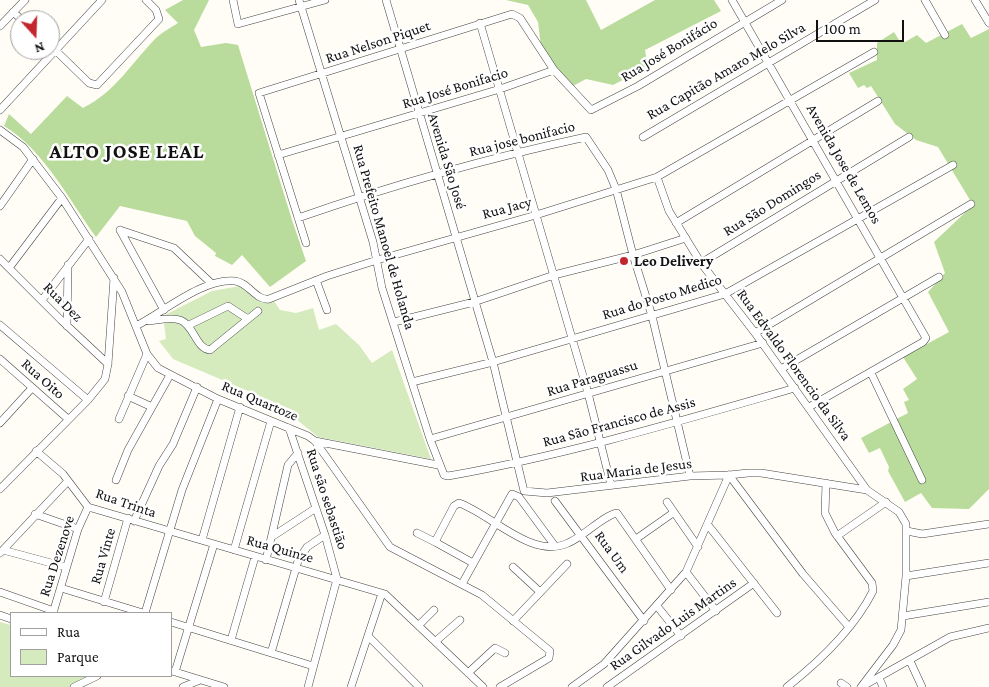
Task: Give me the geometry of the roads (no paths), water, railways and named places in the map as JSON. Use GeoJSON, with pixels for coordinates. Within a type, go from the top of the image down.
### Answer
{"type":"FeatureCollection","features":[{"type":"Feature","properties":{"kind":"street"},"geometry":{"type":"LineString","coordinates":[[15,10],[25,0]]}},
{"type":"Feature","properties":{"kind":"street"},"geometry":{"type":"LineString","coordinates":[[60,39],[102,0]]}},
{"type":"Feature","properties":{"kind":"street"},"geometry":{"type":"LineString","coordinates":[[60,55],[89,83],[94,86],[102,81],[156,24],[158,15],[147,0]]}},
{"type":"Feature","properties":{"kind":"street"},"geometry":{"type":"LineString","coordinates":[[232,0],[238,24],[300,4],[325,0]]}},
{"type":"Feature","properties":{"kind":"street","name":"Avenida São José"},"geometry":{"type":"LineString","coordinates":[[386,0],[474,302]]}},
{"type":"Feature","properties":{"kind":"street","name":"Avenida Jose de Lemos"},"geometry":{"type":"LineString","coordinates":[[732,0],[926,335],[923,342],[871,373]]}},
{"type":"Feature","properties":{"kind":"street","name":"Rua José Bonifácio"},"geometry":{"type":"LineString","coordinates":[[554,70],[591,110],[623,94],[782,0]]}},
{"type":"Feature","properties":{"kind":"street","name":"Rua Capitão Amaro Melo Silva"},"geometry":{"type":"LineString","coordinates":[[642,136],[875,0]]}},
{"type":"Feature","properties":{"kind":"street"},"geometry":{"type":"LineString","coordinates":[[925,0],[945,35]]}},
{"type":"Feature","properties":{"kind":"street"},"geometry":{"type":"LineString","coordinates":[[975,0],[989,23]]}},
{"type":"Feature","properties":{"kind":"street","name":"Rua Prefeito Manoel de Holanda"},"geometry":{"type":"LineString","coordinates":[[300,4],[373,242],[379,277],[438,465],[442,473],[448,476]]}},
{"type":"Feature","properties":{"kind":"street","name":"Rua Nelson Piquet"},"geometry":{"type":"LineString","coordinates":[[278,154],[259,93],[322,75],[504,15],[512,14],[520,18],[554,70]]}},
{"type":"Feature","properties":{"kind":"street"},"geometry":{"type":"LineString","coordinates":[[0,26],[10,15]]}},
{"type":"Feature","properties":{"kind":"street"},"geometry":{"type":"LineString","coordinates":[[480,23],[588,393],[611,485]]}},
{"type":"Feature","properties":{"kind":"street","name":"Rua Jacy"},"geometry":{"type":"LineString","coordinates":[[136,326],[211,283],[241,282],[265,300],[316,280],[377,260],[536,215],[657,177],[874,52]]}},
{"type":"Feature","properties":{"kind":"street"},"geometry":{"type":"LineString","coordinates":[[0,110],[41,60]]}},
{"type":"Feature","properties":{"kind":"street","name":"Rua José Bonifacio"},"geometry":{"type":"LineString","coordinates":[[278,154],[500,89],[554,70]]}},
{"type":"Feature","properties":{"kind":"street"},"geometry":{"type":"LineString","coordinates":[[676,223],[878,101]]}},
{"type":"Feature","properties":{"kind":"street","name":"Rua Quartoze"},"geometry":{"type":"LineString","coordinates":[[0,130],[16,140],[33,159],[62,198],[114,278],[147,354],[158,368],[218,398],[315,441],[390,546],[482,596],[548,649],[549,658],[500,687]]}},
{"type":"Feature","properties":{"kind":"street","name":"Rua jose bonifacio"},"geometry":{"type":"LineString","coordinates":[[298,218],[358,197],[518,152],[586,137],[608,170],[616,189]]}},
{"type":"Feature","properties":{"kind":"street","name":"Rua São Domingos"},"geometry":{"type":"LineString","coordinates":[[701,263],[837,179],[909,138]]}},
{"type":"Feature","properties":{"kind":"street"},"geometry":{"type":"LineString","coordinates":[[278,154],[306,243]]}},
{"type":"Feature","properties":{"kind":"street"},"geometry":{"type":"LineString","coordinates":[[0,206],[3,195],[33,159]]}},
{"type":"Feature","properties":{"kind":"street","name":"Rua do Posto Medico"},"geometry":{"type":"LineString","coordinates":[[412,382],[493,362],[725,294],[953,165]]}},
{"type":"Feature","properties":{"kind":"street","name":"Rua Edvaldo Florencio da Silva"},"geometry":{"type":"LineString","coordinates":[[657,177],[676,223],[701,263],[763,343],[867,490],[886,502],[903,518],[907,531]]}},
{"type":"Feature","properties":{"kind":"street"},"geometry":{"type":"LineString","coordinates":[[616,189],[633,255],[652,316],[663,370],[690,476]]}},
{"type":"Feature","properties":{"kind":"street"},"geometry":{"type":"LineString","coordinates":[[9,268],[62,198]]}},
{"type":"Feature","properties":{"kind":"street"},"geometry":{"type":"LineString","coordinates":[[755,333],[971,204]]}},
{"type":"Feature","properties":{"kind":"street"},"geometry":{"type":"LineString","coordinates":[[164,310],[120,230],[174,248],[211,283]]}},
{"type":"Feature","properties":{"kind":"street"},"geometry":{"type":"LineString","coordinates":[[394,322],[474,302],[554,275],[633,255],[686,238]]}},
{"type":"Feature","properties":{"kind":"street"},"geometry":{"type":"LineString","coordinates":[[42,300],[89,239]]}},
{"type":"Feature","properties":{"kind":"street","name":"Rua Dez"},"geometry":{"type":"LineString","coordinates":[[0,259],[108,364]]}},
{"type":"Feature","properties":{"kind":"street"},"geometry":{"type":"LineString","coordinates":[[67,326],[68,265]]}},
{"type":"Feature","properties":{"kind":"street"},"geometry":{"type":"LineString","coordinates":[[781,369],[939,277]]}},
{"type":"Feature","properties":{"kind":"street"},"geometry":{"type":"LineString","coordinates":[[0,489],[36,450],[88,400],[105,379],[108,364],[114,278]]}},
{"type":"Feature","properties":{"kind":"street"},"geometry":{"type":"LineString","coordinates":[[316,280],[327,310]]}},
{"type":"Feature","properties":{"kind":"street"},"geometry":{"type":"LineString","coordinates":[[474,302],[493,362],[517,462]]}},
{"type":"Feature","properties":{"kind":"street"},"geometry":{"type":"LineString","coordinates":[[189,325],[228,306],[248,319]]}},
{"type":"Feature","properties":{"kind":"street"},"geometry":{"type":"LineString","coordinates":[[146,321],[173,319],[189,325],[202,346],[210,350],[258,310]]}},
{"type":"Feature","properties":{"kind":"street"},"geometry":{"type":"LineString","coordinates":[[0,325],[88,400]]}},
{"type":"Feature","properties":{"kind":"street","name":"Rua Paraguassu"},"geometry":{"type":"LineString","coordinates":[[430,439],[663,370],[763,343]]}},
{"type":"Feature","properties":{"kind":"street"},"geometry":{"type":"LineString","coordinates":[[119,420],[147,354]]}},
{"type":"Feature","properties":{"kind":"street","name":"Rua Oito"},"geometry":{"type":"LineString","coordinates":[[0,359],[68,419]]}},
{"type":"Feature","properties":{"kind":"street"},"geometry":{"type":"LineString","coordinates":[[809,407],[871,373],[922,480]]}},
{"type":"Feature","properties":{"kind":"street"},"geometry":{"type":"LineString","coordinates":[[116,480],[128,450],[170,375]]}},
{"type":"Feature","properties":{"kind":"street"},"geometry":{"type":"LineString","coordinates":[[0,423],[32,388]]}},
{"type":"Feature","properties":{"kind":"street","name":"Rua Vinte"},"geometry":{"type":"LineString","coordinates":[[104,602],[131,519],[172,444],[197,388]]}},
{"type":"Feature","properties":{"kind":"street","name":"Rua São Francisco de Assis"},"geometry":{"type":"LineString","coordinates":[[448,476],[600,442],[795,388]]}},
{"type":"Feature","properties":{"kind":"street"},"geometry":{"type":"LineString","coordinates":[[128,396],[152,407]]}},
{"type":"Feature","properties":{"kind":"street"},"geometry":{"type":"LineString","coordinates":[[144,612],[171,532],[182,490],[218,398]]}},
{"type":"Feature","properties":{"kind":"street"},"geometry":{"type":"LineString","coordinates":[[202,540],[240,407]]}},
{"type":"Feature","properties":{"kind":"street"},"geometry":{"type":"LineString","coordinates":[[234,550],[271,421]]}},
{"type":"Feature","properties":{"kind":"street","name":"Rua são sebastião"},"geometry":{"type":"LineString","coordinates":[[289,428],[325,535],[337,579]]}},
{"type":"Feature","properties":{"kind":"street"},"geometry":{"type":"LineString","coordinates":[[315,441],[438,465]]}},
{"type":"Feature","properties":{"kind":"street","name":"Rua Trinta"},"geometry":{"type":"LineString","coordinates":[[36,450],[68,481],[88,507],[171,532]]}},
{"type":"Feature","properties":{"kind":"street"},"geometry":{"type":"LineString","coordinates":[[266,560],[288,465],[298,453]]}},
{"type":"Feature","properties":{"kind":"street","name":"Rua Maria de Jesus"},"geometry":{"type":"LineString","coordinates":[[517,462],[524,491],[546,493],[690,476],[761,473],[867,490]]}},
{"type":"Feature","properties":{"kind":"street"},"geometry":{"type":"LineString","coordinates":[[572,687],[604,664],[686,572],[729,475]]}},
{"type":"Feature","properties":{"kind":"street"},"geometry":{"type":"LineString","coordinates":[[729,475],[803,574],[849,627]]}},
{"type":"Feature","properties":{"kind":"street"},"geometry":{"type":"LineString","coordinates":[[66,567],[2,552],[35,514],[68,481]]}},
{"type":"Feature","properties":{"kind":"street"},"geometry":{"type":"LineString","coordinates":[[787,687],[818,662],[849,627],[872,593],[873,587],[837,536],[824,508],[826,483]]}},
{"type":"Feature","properties":{"kind":"street"},"geometry":{"type":"LineString","coordinates":[[462,584],[512,494],[517,495],[555,546]]}},
{"type":"Feature","properties":{"kind":"street","name":"Rua Um"},"geometry":{"type":"LineString","coordinates":[[555,501],[583,536],[644,621]]}},
{"type":"Feature","properties":{"kind":"street"},"geometry":{"type":"LineString","coordinates":[[667,502],[673,514],[698,547]]}},
{"type":"Feature","properties":{"kind":"street"},"geometry":{"type":"LineString","coordinates":[[837,536],[886,502]]}},
{"type":"Feature","properties":{"kind":"street"},"geometry":{"type":"LineString","coordinates":[[435,542],[454,506],[459,503],[540,546],[566,544],[583,536],[617,513],[671,590]]}},
{"type":"Feature","properties":{"kind":"street","name":"Rua Dezenove"},"geometry":{"type":"LineString","coordinates":[[54,612],[78,529],[88,507]]}},
{"type":"Feature","properties":{"kind":"street"},"geometry":{"type":"LineString","coordinates":[[272,536],[316,508]]}},
{"type":"Feature","properties":{"kind":"street"},"geometry":{"type":"LineString","coordinates":[[35,514],[78,529]]}},
{"type":"Feature","properties":{"kind":"street"},"geometry":{"type":"LineString","coordinates":[[636,539],[673,514]]}},
{"type":"Feature","properties":{"kind":"street"},"geometry":{"type":"LineString","coordinates":[[861,687],[898,638],[903,616],[907,531],[922,534],[989,524]]}},
{"type":"Feature","properties":{"kind":"street"},"geometry":{"type":"LineString","coordinates":[[708,525],[777,612]]}},
{"type":"Feature","properties":{"kind":"street","name":"Rua Quinze"},"geometry":{"type":"LineString","coordinates":[[171,532],[382,593]]}},
{"type":"Feature","properties":{"kind":"street"},"geometry":{"type":"LineString","coordinates":[[417,533],[473,563]]}},
{"type":"Feature","properties":{"kind":"street"},"geometry":{"type":"LineString","coordinates":[[271,653],[296,569],[306,547],[325,535]]}},
{"type":"Feature","properties":{"kind":"street"},"geometry":{"type":"LineString","coordinates":[[200,684],[173,671],[214,544]]}},
{"type":"Feature","properties":{"kind":"street"},"geometry":{"type":"LineString","coordinates":[[231,640],[255,557]]}},
{"type":"Feature","properties":{"kind":"street"},"geometry":{"type":"LineString","coordinates":[[906,576],[989,563]]}},
{"type":"Feature","properties":{"kind":"street"},"geometry":{"type":"LineString","coordinates":[[513,621],[566,564]]}},
{"type":"Feature","properties":{"kind":"street"},"geometry":{"type":"LineString","coordinates":[[513,567],[540,591]]}},
{"type":"Feature","properties":{"kind":"street"},"geometry":{"type":"LineString","coordinates":[[686,572],[716,611]]}},
{"type":"Feature","properties":{"kind":"street"},"geometry":{"type":"LineString","coordinates":[[308,687],[337,579]]}},
{"type":"Feature","properties":{"kind":"street","name":"Rua Gilvado Luis Martins"},"geometry":{"type":"LineString","coordinates":[[606,687],[621,679],[754,583]]}},
{"type":"Feature","properties":{"kind":"street"},"geometry":{"type":"LineString","coordinates":[[61,588],[140,612]]}},
{"type":"Feature","properties":{"kind":"street"},"geometry":{"type":"LineString","coordinates":[[0,592],[54,612]]}},
{"type":"Feature","properties":{"kind":"street"},"geometry":{"type":"LineString","coordinates":[[354,686],[382,593],[388,596],[483,687]]}},
{"type":"Feature","properties":{"kind":"street"},"geometry":{"type":"LineString","coordinates":[[903,616],[989,602]]}},
{"type":"Feature","properties":{"kind":"street"},"geometry":{"type":"LineString","coordinates":[[657,606],[681,636]]}},
{"type":"Feature","properties":{"kind":"street"},"geometry":{"type":"LineString","coordinates":[[419,625],[434,610]]}},
{"type":"Feature","properties":{"kind":"street"},"geometry":{"type":"LineString","coordinates":[[436,641],[460,620]]}},
{"type":"Feature","properties":{"kind":"street"},"geometry":{"type":"LineString","coordinates":[[172,622],[313,666]]}},
{"type":"Feature","properties":{"kind":"street"},"geometry":{"type":"LineString","coordinates":[[861,687],[950,637],[989,628]]}},
{"type":"Feature","properties":{"kind":"street"},"geometry":{"type":"LineString","coordinates":[[368,636],[418,687]]}},
{"type":"Feature","properties":{"kind":"street"},"geometry":{"type":"LineString","coordinates":[[468,673],[495,648],[505,653]]}},
{"type":"Feature","properties":{"kind":"street"},"geometry":{"type":"LineString","coordinates":[[910,661],[922,687]]}},
{"type":"Feature","properties":{"kind":"street"},"geometry":{"type":"LineString","coordinates":[[74,687],[95,677]]}},
{"type":"Feature","properties":{"kind":"street"},"geometry":{"type":"LineString","coordinates":[[879,678],[883,687]]}},
{"type":"Feature","properties":{"kind":"street"},"geometry":{"type":"LineString","coordinates":[[614,687],[621,679]]}},
{"type":"Feature","properties":{"kind":"street"},"geometry":{"type":"LineString","coordinates":[[183,687],[200,684],[224,687]]}},
{"type":"Feature","properties":{"kind":"place","name":"Leo Delivery"},"geometry":{"type":"Point","coordinates":[624,261]}},
{"type":"Feature","properties":{"kind":"district","name":"ALTO JOSE LEAL"},"geometry":{"type":"Point","coordinates":[127,152]}}]}
